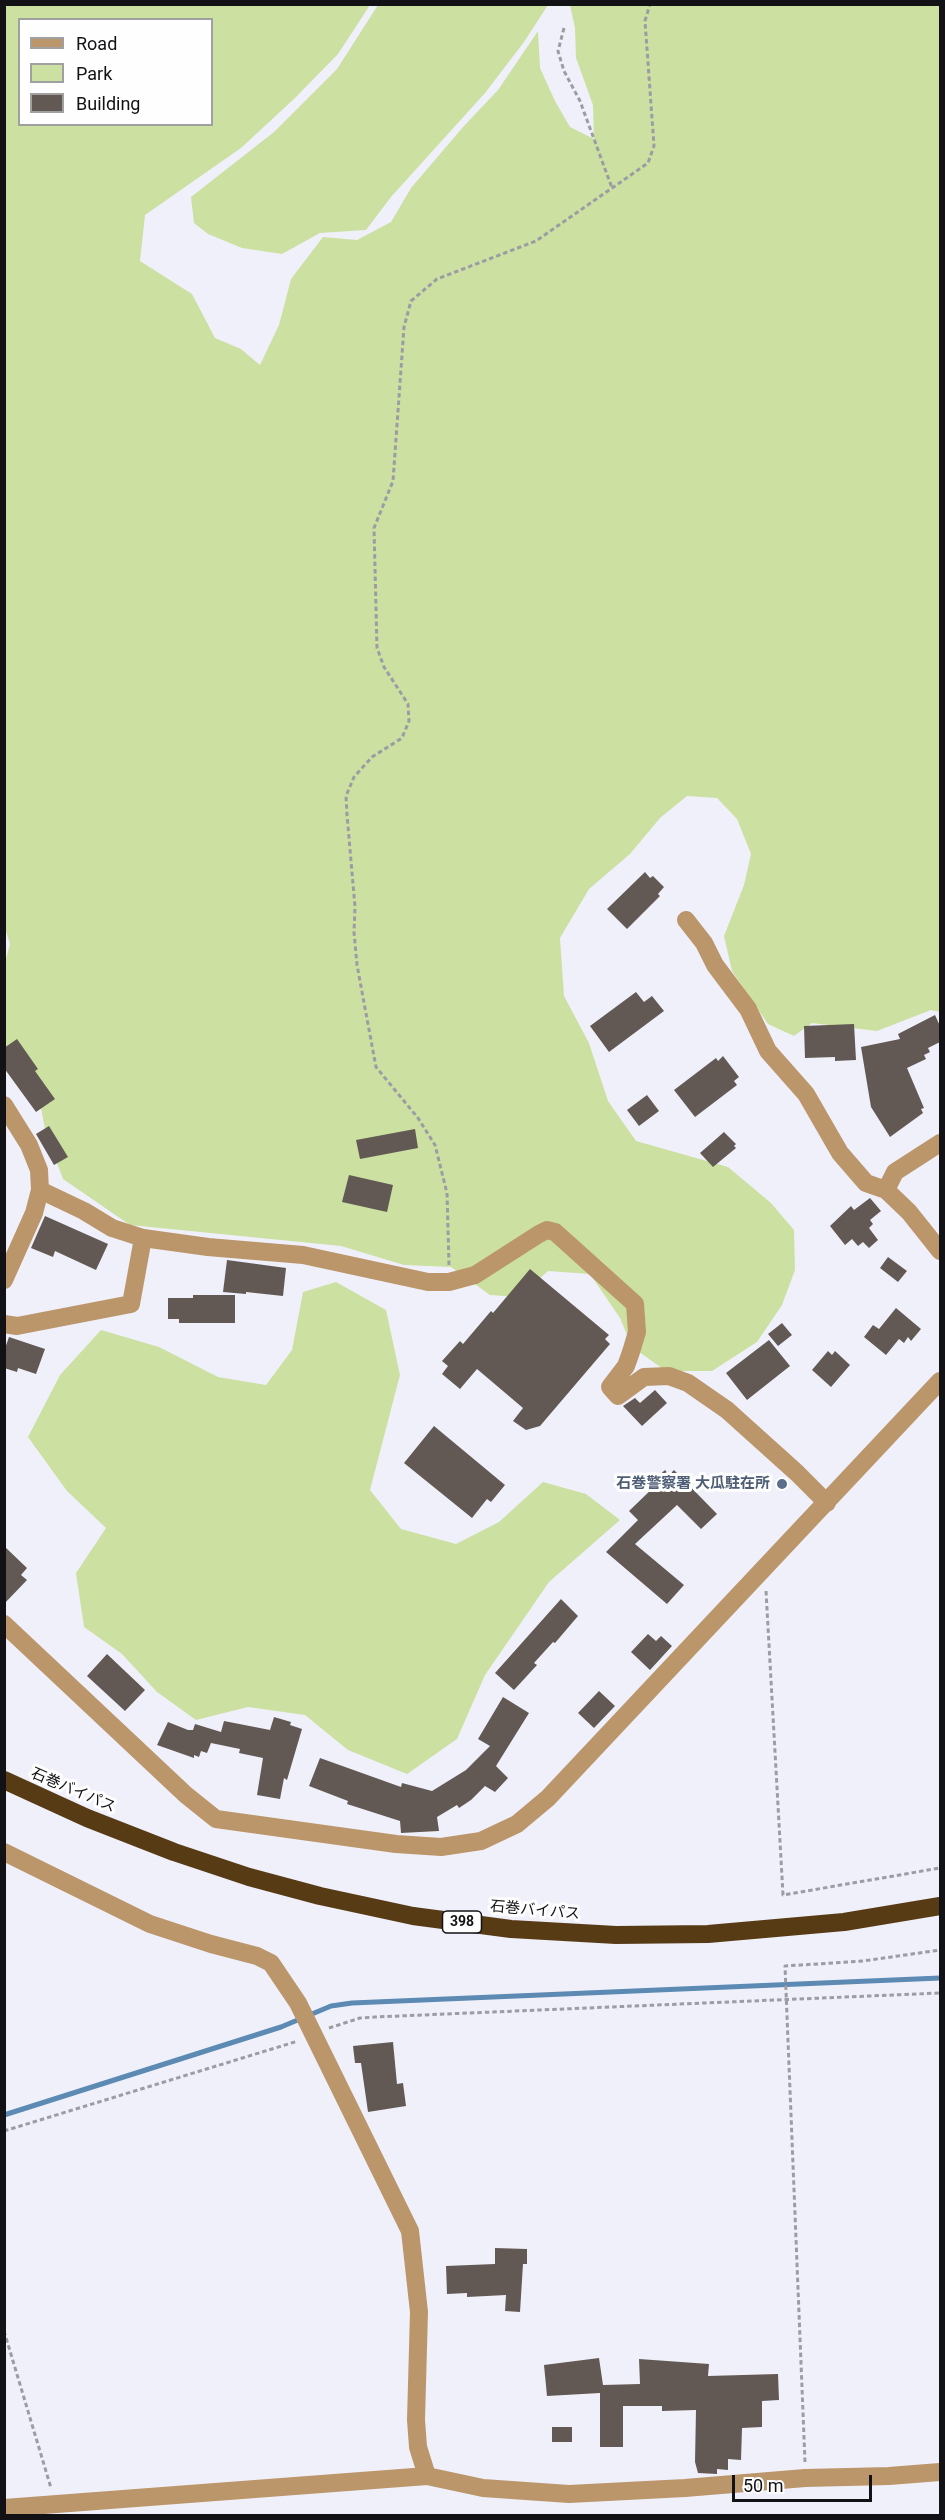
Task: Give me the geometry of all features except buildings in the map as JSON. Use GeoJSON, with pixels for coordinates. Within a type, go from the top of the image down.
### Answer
{"type":"FeatureCollection","features":[{"type":"Feature","properties":{"kind":"highway","name":"石巻バイパス"},"geometry":{"type":"LineString","coordinates":[[4,1780],[87,1818],[228,1870],[320,1896],[413,1916],[511,1929],[616,1935],[708,1934],[844,1922],[940,1906]]}},
{"type":"Feature","properties":{"kind":"street"},"geometry":{"type":"LineString","coordinates":[[686,920],[705,943],[715,965],[748,1009],[768,1051],[806,1094],[840,1152],[866,1183],[886,1190],[909,1212],[940,1251]]}},
{"type":"Feature","properties":{"kind":"street"},"geometry":{"type":"LineString","coordinates":[[4,1105],[29,1145],[39,1170],[40,1190],[34,1213],[4,1280]]}},
{"type":"Feature","properties":{"kind":"street"},"geometry":{"type":"LineString","coordinates":[[886,1190],[895,1172],[940,1143]]}},
{"type":"Feature","properties":{"kind":"street"},"geometry":{"type":"LineString","coordinates":[[40,1190],[84,1211],[112,1228],[143,1238],[208,1247],[303,1254],[428,1282],[449,1282],[474,1275],[539,1234],[548,1230],[555,1232],[635,1304],[637,1332],[631,1352],[626,1366],[610,1387],[618,1396],[644,1377],[669,1376],[688,1383],[727,1410],[827,1503]]}},
{"type":"Feature","properties":{"kind":"street"},"geometry":{"type":"LineString","coordinates":[[4,1324],[17,1326],[131,1304],[143,1238]]}},
{"type":"Feature","properties":{"kind":"street"},"geometry":{"type":"LineString","coordinates":[[4,1624],[186,1795],[216,1819],[396,1844],[441,1846],[481,1841],[517,1824],[548,1798],[940,1381]]}},
{"type":"Feature","properties":{"kind":"street"},"geometry":{"type":"LineString","coordinates":[[4,1852],[150,1924],[271,1963],[298,2003],[410,2231],[419,2312],[418,2448],[427,2476]]}},
{"type":"Feature","properties":{"kind":"street"},"geometry":{"type":"LineString","coordinates":[[4,2508],[427,2476],[483,2488],[569,2494],[685,2488],[805,2478],[940,2472]]}},
{"type":"Feature","properties":{"kind":"path"},"geometry":{"type":"LineString","coordinates":[[449,1282],[447,1193],[435,1145],[418,1118],[376,1067],[364,1010],[354,932],[355,907],[346,796],[354,777],[372,757],[402,738],[409,721],[408,704],[384,666],[377,648],[374,528],[393,481],[404,327],[411,301],[437,279],[536,241],[648,163],[654,146],[645,21],[650,4]]}},
{"type":"Feature","properties":{"kind":"path"},"geometry":{"type":"LineString","coordinates":[[564,28],[558,51],[564,71],[580,101],[612,188]]}},
{"type":"Feature","properties":{"kind":"path"},"geometry":{"type":"LineString","coordinates":[[765,1569],[783,1895],[940,1868]]}},
{"type":"Feature","properties":{"kind":"path"},"geometry":{"type":"LineString","coordinates":[[805,2478],[785,1966],[864,1961],[940,1950]]}},
{"type":"Feature","properties":{"kind":"path"},"geometry":{"type":"LineString","coordinates":[[4,2131],[310,2030],[360,2018],[940,1993]]}},
{"type":"Feature","properties":{"kind":"path"},"geometry":{"type":"LineString","coordinates":[[4,2331],[49,2479],[53,2505]]}},
{"type":"Feature","properties":{"kind":"green space"},"geometry":{"type":"Polygon","coordinates":[[[5,5],[370,5],[338,54],[294,99],[241,148],[145,215],[140,261],[192,294],[215,338],[241,349],[260,365],[279,325],[291,279],[323,237],[357,240],[391,222],[411,188],[498,90],[538,31],[540,68],[555,101],[570,127],[594,139],[593,105],[576,58],[575,28],[570,5],[940,5],[940,1012],[931,1010],[877,1031],[812,1023],[794,1036],[768,1024],[732,971],[724,936],[744,885],[751,854],[737,819],[717,798],[687,796],[660,818],[630,854],[589,889],[560,938],[564,996],[589,1043],[608,1101],[636,1141],[728,1167],[771,1203],[794,1230],[795,1270],[782,1305],[757,1342],[712,1371],[666,1371],[632,1347],[620,1318],[590,1274],[548,1271],[519,1297],[490,1295],[451,1267],[404,1265],[341,1246],[130,1225],[63,1179],[46,1134],[37,1087],[5,1052],[4,966],[10,944],[4,925],[5,5]]]}},
{"type":"Feature","properties":{"kind":"green space"},"geometry":{"type":"Polygon","coordinates":[[[378,5],[548,5],[524,42],[485,93],[391,197],[366,230],[320,233],[282,254],[242,248],[208,234],[194,223],[191,197],[274,132],[337,69],[378,5]]]}},
{"type":"Feature","properties":{"kind":"green space"},"geometry":{"type":"Polygon","coordinates":[[[336,1282],[386,1310],[400,1375],[370,1490],[401,1529],[456,1544],[499,1522],[543,1482],[586,1494],[620,1520],[549,1582],[485,1675],[457,1739],[407,1774],[348,1750],[305,1715],[248,1707],[196,1720],[157,1692],[122,1654],[84,1627],[76,1573],[106,1528],[67,1491],[28,1437],[60,1375],[101,1330],[159,1347],[218,1377],[266,1385],[292,1350],[303,1292],[336,1282]]]}},
{"type":"Feature","properties":{"kind":"waterway"},"geometry":{"type":"LineString","coordinates":[[4,2115],[281,2027],[331,2006],[352,2003],[940,1978]]}},
{"type":"Feature","properties":{"kind":"place","name":"石巻警察署 大瓜駐在所"},"geometry":{"type":"Point","coordinates":[782,1484]}}]}
